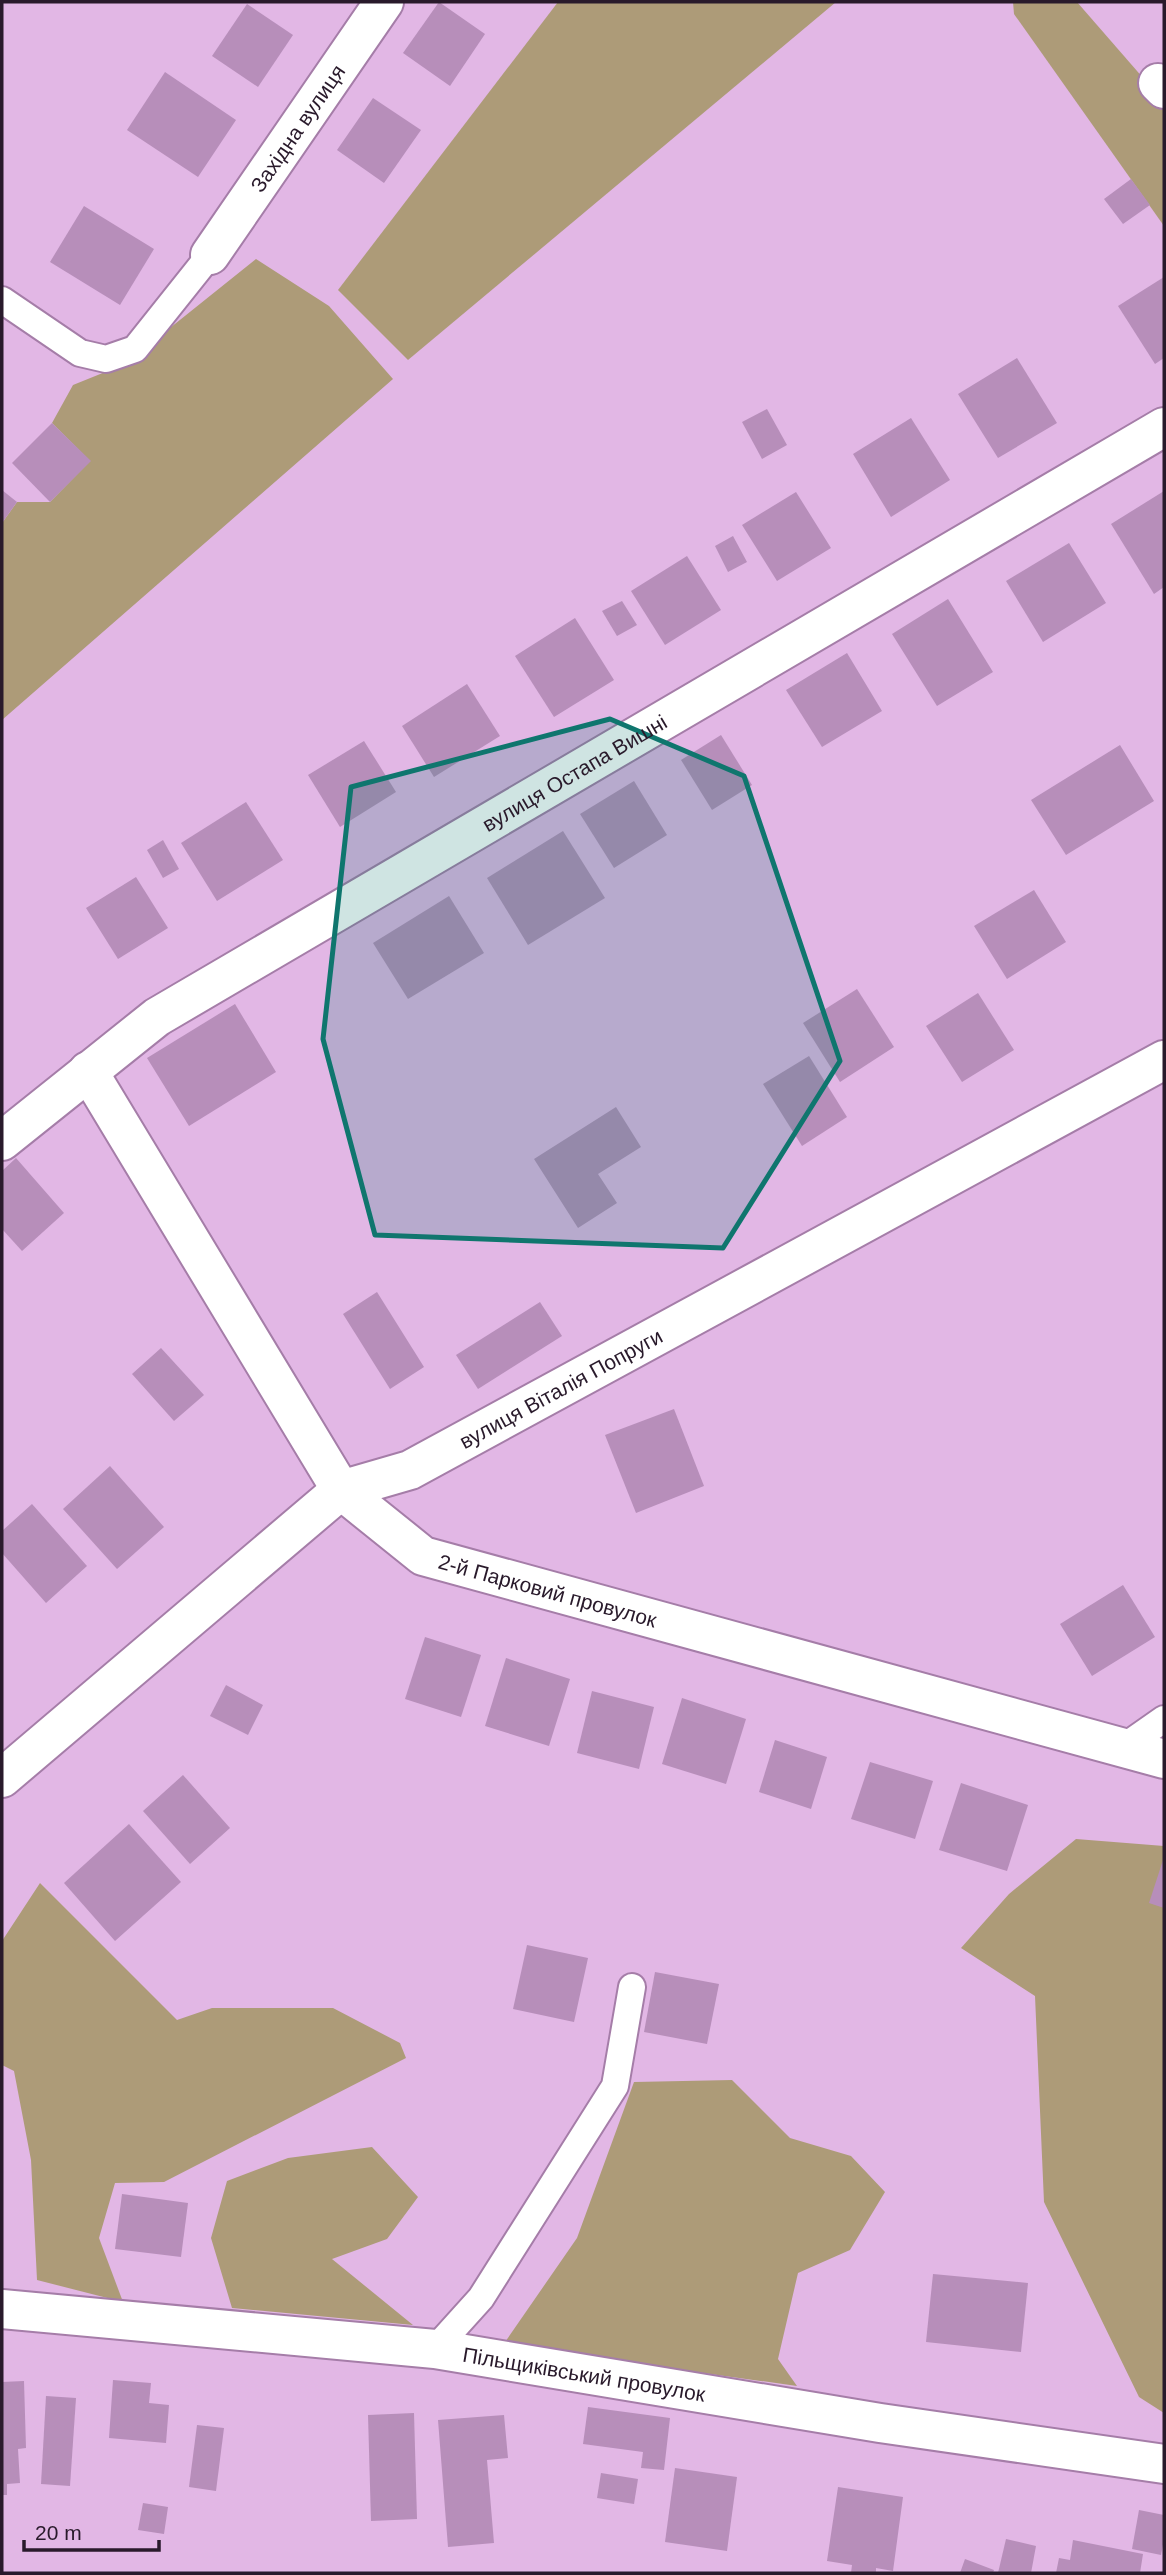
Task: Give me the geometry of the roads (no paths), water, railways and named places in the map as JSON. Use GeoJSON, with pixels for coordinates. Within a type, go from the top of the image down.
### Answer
{"type":"FeatureCollection","features":[{"type":"Feature","properties":{"kind":"street","name":"Західна вулиця"},"geometry":{"type":"LineString","coordinates":[[210,256],[384,2]]}},
{"type":"Feature","properties":{"kind":"street","name":"вулиця Остапа Вишні"},"geometry":{"type":"LineString","coordinates":[[2,1141],[157,1017],[1164,427]]}},
{"type":"Feature","properties":{"kind":"street","name":"вулиця Віталія Попруги"},"geometry":{"type":"LineString","coordinates":[[2,1778],[341,1490],[410,1470],[1164,1060]]}},
{"type":"Feature","properties":{"kind":"street","name":"2-й Парковий провулок"},"geometry":{"type":"LineString","coordinates":[[88,1071],[341,1490],[424,1556],[1164,1759]]}},
{"type":"Feature","properties":{"kind":"street","name":"Пільщиківський провулок"},"geometry":{"type":"LineString","coordinates":[[2,2309],[435,2348],[880,2423],[1164,2464]]}},
{"type":"Feature","properties":{"kind":"lane"},"geometry":{"type":"LineString","coordinates":[[2,300],[80,353],[106,359],[135,349],[210,256]]}},
{"type":"Feature","properties":{"kind":"lane"},"geometry":{"type":"LineString","coordinates":[[1124,1747],[1164,1719]]}},
{"type":"Feature","properties":{"kind":"lane"},"geometry":{"type":"LineString","coordinates":[[435,2348],[481,2298],[615,2086],[632,1987]]}}]}
